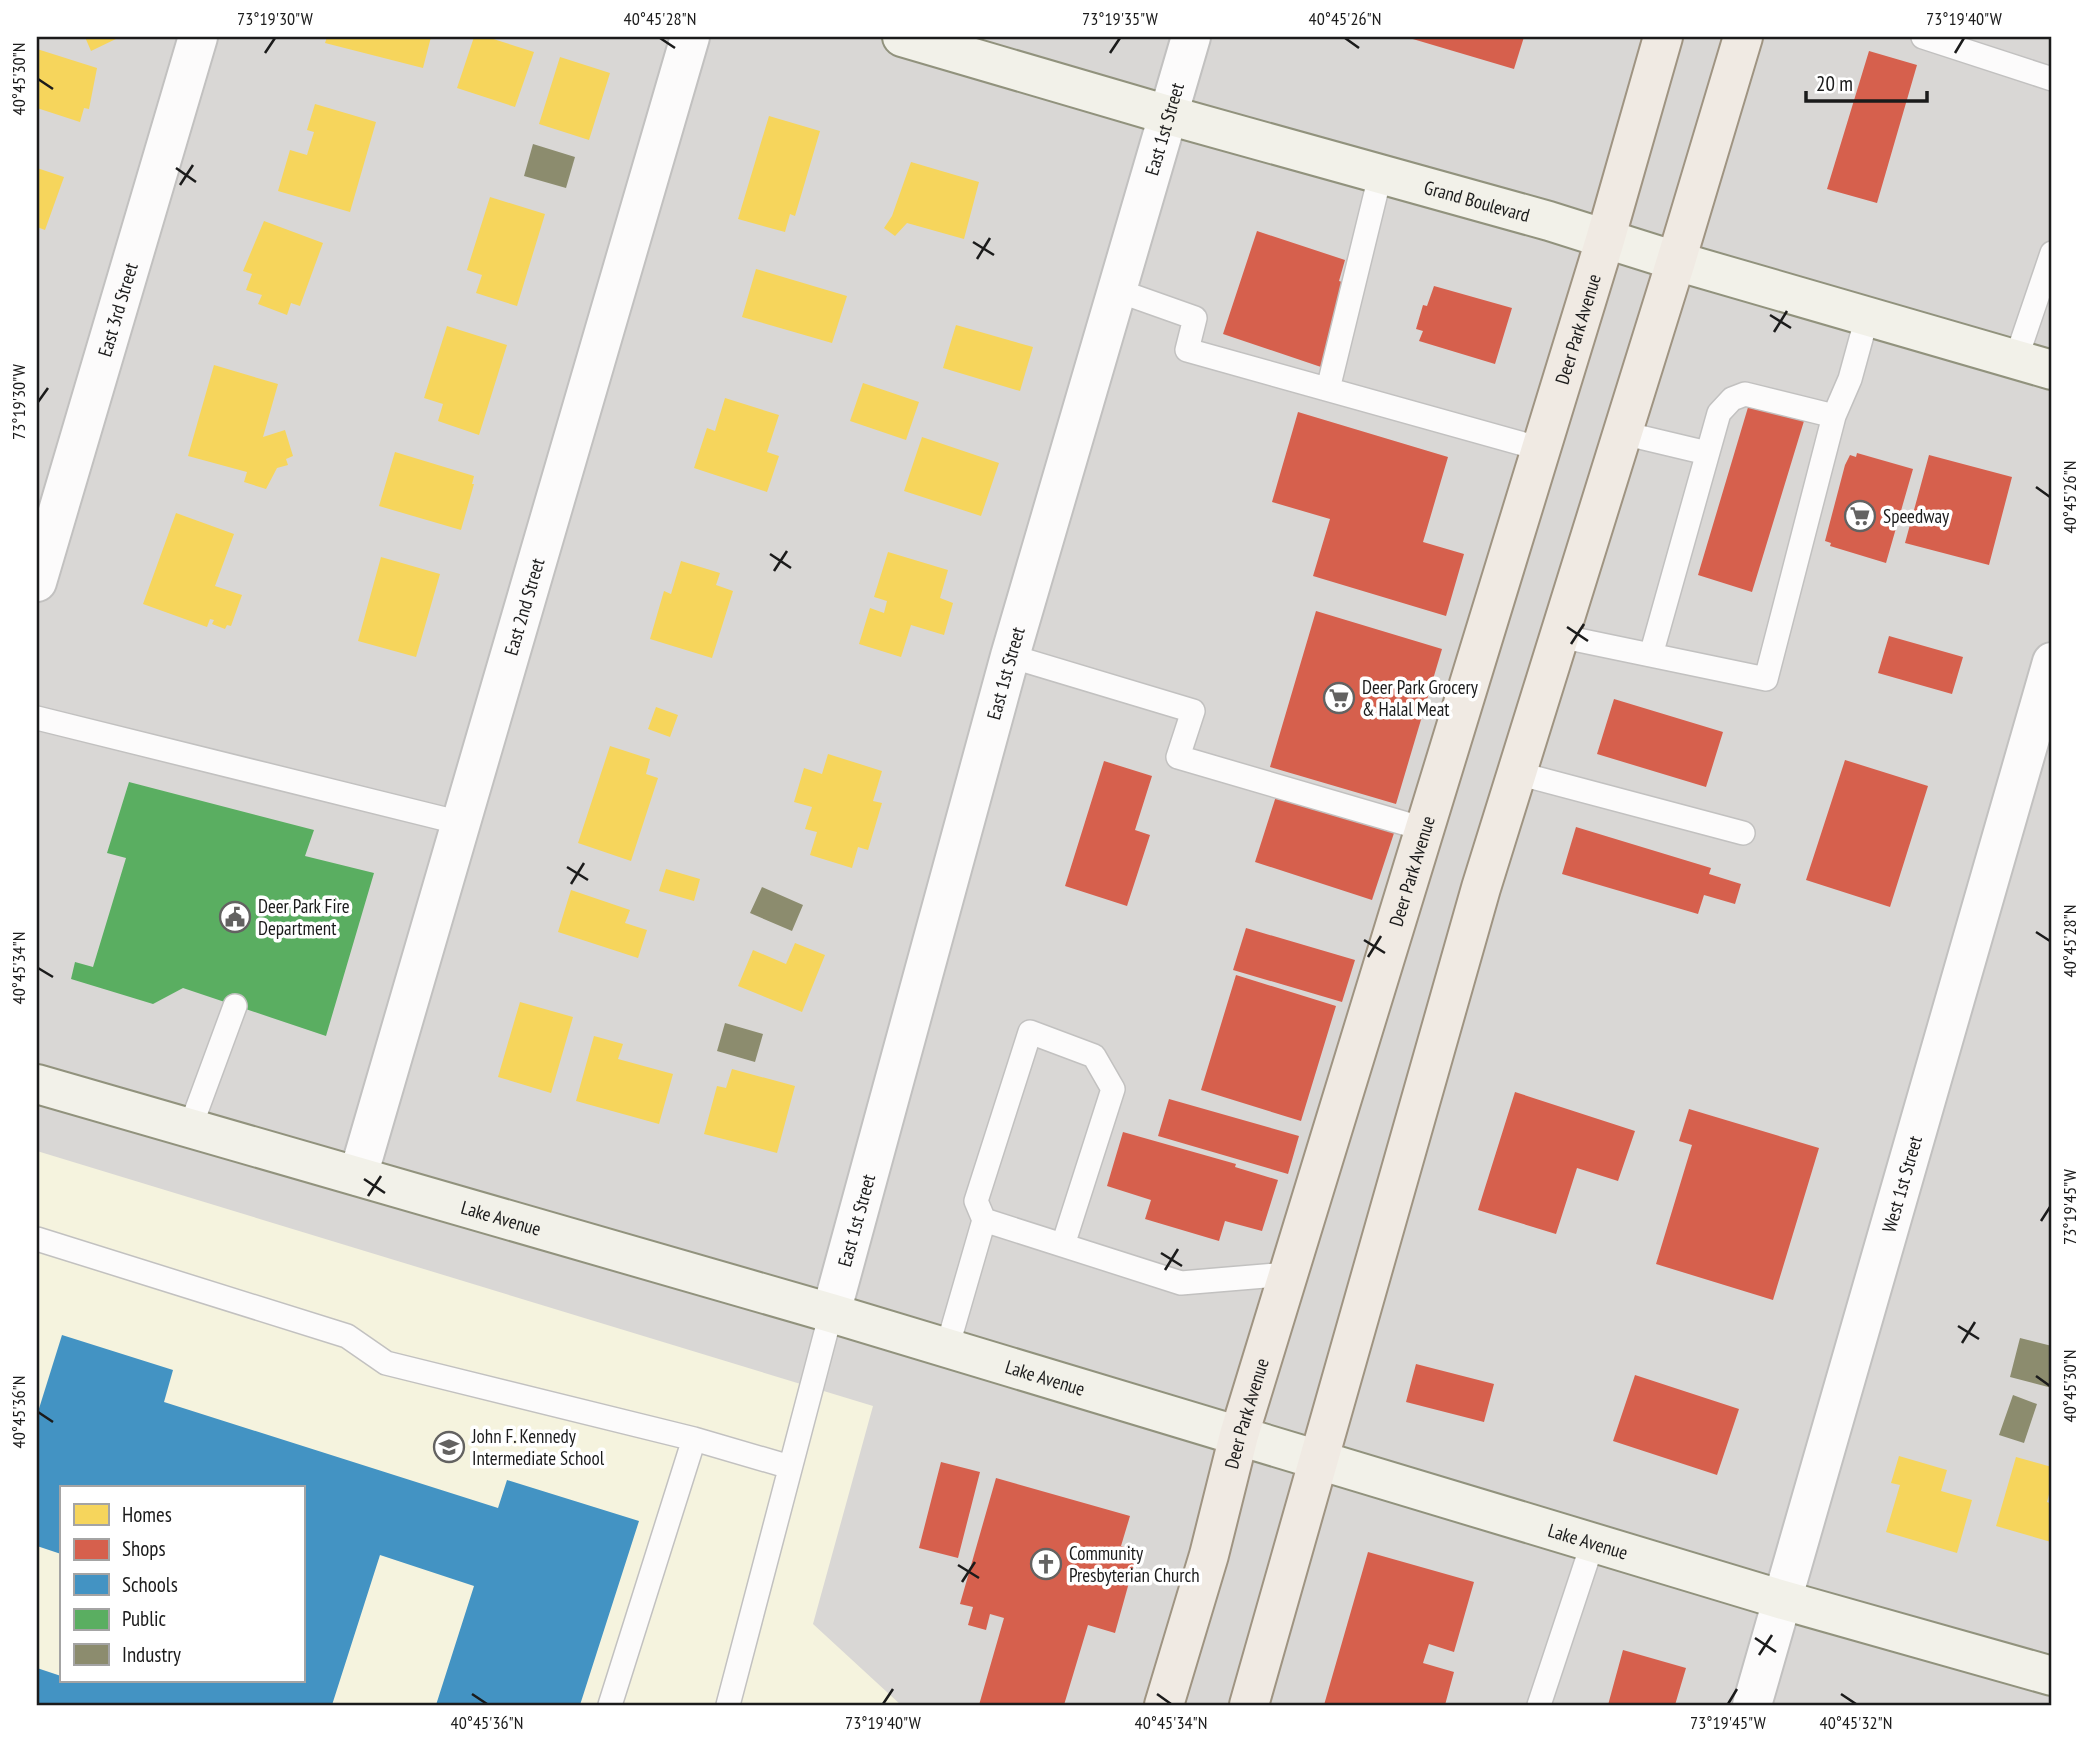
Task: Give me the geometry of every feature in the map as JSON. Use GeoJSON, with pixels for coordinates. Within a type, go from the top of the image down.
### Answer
{"type":"FeatureCollection","features":[{"type":"Feature","properties":{"kind":"main road","name":"Deer Park Avenue"},"geometry":{"type":"LineString","coordinates":[[1164,1705],[1209,1555],[1239,1435],[1605,240],[1663,37]]}},
{"type":"Feature","properties":{"kind":"main road"},"geometry":{"type":"LineString","coordinates":[[1249,1705],[1469,928],[1676,261],[1742,37]]}},
{"type":"Feature","properties":{"kind":"street","name":"East 3rd Street"},"geometry":{"type":"LineString","coordinates":[[37,582],[198,37]]}},
{"type":"Feature","properties":{"kind":"street","name":"East 2nd Street"},"geometry":{"type":"LineString","coordinates":[[358,1176],[690,37]]}},
{"type":"Feature","properties":{"kind":"street","name":"Grand Boulevard"},"geometry":{"type":"LineString","coordinates":[[902,37],[1168,115],[1381,172],[2052,370]]}},
{"type":"Feature","properties":{"kind":"street","name":"East 1st Street"},"geometry":{"type":"LineString","coordinates":[[831,1313],[1010,656],[1191,37]]}},
{"type":"Feature","properties":{"kind":"street","name":"West 1st Street"},"geometry":{"type":"LineString","coordinates":[[1752,1705],[2052,662]]}},
{"type":"Feature","properties":{"kind":"street","name":"Lake Avenue"},"geometry":{"type":"LineString","coordinates":[[37,1084],[831,1313],[1783,1600],[2052,1676]]}},
{"type":"Feature","properties":{"kind":"lane"},"geometry":{"type":"LineString","coordinates":[[1923,37],[2052,79]]}},
{"type":"Feature","properties":{"kind":"lane"},"geometry":{"type":"LineString","coordinates":[[1328,389],[1381,172]]}},
{"type":"Feature","properties":{"kind":"lane"},"geometry":{"type":"LineString","coordinates":[[2016,359],[2052,253]]}},
{"type":"Feature","properties":{"kind":"lane"},"geometry":{"type":"LineString","coordinates":[[1116,290],[1195,318],[1187,350],[1541,449]]}},
{"type":"Feature","properties":{"kind":"lane"},"geometry":{"type":"LineString","coordinates":[[1559,636],[1766,679],[1834,416],[1850,379],[1867,317]]}},
{"type":"Feature","properties":{"kind":"lane"},"geometry":{"type":"LineString","coordinates":[[1651,655],[1720,413],[1732,399],[1745,394],[1834,416]]}},
{"type":"Feature","properties":{"kind":"lane"},"geometry":{"type":"LineString","coordinates":[[1623,433],[1707,453]]}},
{"type":"Feature","properties":{"kind":"lane"},"geometry":{"type":"LineString","coordinates":[[1010,656],[1193,711],[1178,757],[1424,829]]}},
{"type":"Feature","properties":{"kind":"lane"},"geometry":{"type":"LineString","coordinates":[[37,719],[461,823]]}},
{"type":"Feature","properties":{"kind":"lane"},"geometry":{"type":"LineString","coordinates":[[1517,773],[1743,834]]}},
{"type":"Feature","properties":{"kind":"lane"},"geometry":{"type":"LineString","coordinates":[[190,1128],[235,1006]]}},
{"type":"Feature","properties":{"kind":"lane"},"geometry":{"type":"LineString","coordinates":[[947,1348],[984,1220],[976,1201],[1030,1032],[1094,1055],[1112,1089],[1063,1245]]}},
{"type":"Feature","properties":{"kind":"lane"},"geometry":{"type":"LineString","coordinates":[[984,1220],[1181,1283],[1288,1274]]}},
{"type":"Feature","properties":{"kind":"lane"},"geometry":{"type":"LineString","coordinates":[[37,1239],[347,1336],[386,1363],[694,1439],[790,1467]]}},
{"type":"Feature","properties":{"kind":"lane"},"geometry":{"type":"LineString","coordinates":[[728,1705],[831,1313]]}},
{"type":"Feature","properties":{"kind":"lane"},"geometry":{"type":"LineString","coordinates":[[610,1705],[694,1439]]}},
{"type":"Feature","properties":{"kind":"lane"},"geometry":{"type":"LineString","coordinates":[[1539,1705],[1593,1542]]}},
{"type":"Feature","properties":{"kind":"shaded area"},"geometry":{"type":"Polygon","coordinates":[[[37,37],[2052,37],[2052,1705],[37,1705],[37,37]]]}},
{"type":"Feature","properties":{"kind":"shaded area","name":"John F. Kennedy Intermediate School"},"geometry":{"type":"Polygon","coordinates":[[[37,1151],[873,1406],[813,1624],[901,1705],[37,1705],[37,1151]]]}},
{"type":"Feature","properties":{"kind":"building: Homes"},"geometry":{"type":"Polygon","coordinates":[[[85,37],[120,37],[91,51],[85,37]]]}},
{"type":"Feature","properties":{"kind":"building: Homes"},"geometry":{"type":"Polygon","coordinates":[[[327,37],[431,37],[423,68],[325,43],[327,37]]]}},
{"type":"Feature","properties":{"kind":"building: Homes"},"geometry":{"type":"Polygon","coordinates":[[[474,37],[487,37],[534,52],[515,107],[457,88],[474,37]]]}},
{"type":"Feature","properties":{"kind":"building: Homes"},"geometry":{"type":"Polygon","coordinates":[[[37,49],[97,68],[89,109],[84,108],[80,122],[37,108],[37,49]]]}},
{"type":"Feature","properties":{"kind":"building: Homes"},"geometry":{"type":"Polygon","coordinates":[[[560,57],[610,73],[589,140],[539,124],[560,57]]]}},
{"type":"Feature","properties":{"kind":"building: Homes"},"geometry":{"type":"Polygon","coordinates":[[[315,104],[376,122],[350,212],[278,191],[290,150],[307,155],[314,132],[307,130],[315,104]]]}},
{"type":"Feature","properties":{"kind":"building: Homes"},"geometry":{"type":"Polygon","coordinates":[[[769,116],[820,131],[795,216],[790,214],[785,232],[738,219],[769,116]]]}},
{"type":"Feature","properties":{"kind":"building: Homes"},"geometry":{"type":"Polygon","coordinates":[[[911,162],[979,182],[964,239],[907,223],[895,236],[884,228],[892,216],[911,162]]]}},
{"type":"Feature","properties":{"kind":"building: Homes"},"geometry":{"type":"Polygon","coordinates":[[[37,168],[64,177],[45,230],[37,227],[37,168]]]}},
{"type":"Feature","properties":{"kind":"building: Homes"},"geometry":{"type":"Polygon","coordinates":[[[490,197],[545,214],[517,306],[476,293],[482,275],[467,270],[490,197]]]}},
{"type":"Feature","properties":{"kind":"building: Homes"},"geometry":{"type":"Polygon","coordinates":[[[264,221],[323,243],[300,306],[291,303],[287,315],[258,304],[262,295],[246,290],[252,274],[243,271],[264,221]]]}},
{"type":"Feature","properties":{"kind":"building: Homes"},"geometry":{"type":"Polygon","coordinates":[[[756,269],[847,296],[832,343],[742,317],[756,269]]]}},
{"type":"Feature","properties":{"kind":"building: Homes"},"geometry":{"type":"Polygon","coordinates":[[[956,325],[1033,347],[1020,391],[943,368],[956,325]]]}},
{"type":"Feature","properties":{"kind":"building: Homes"},"geometry":{"type":"Polygon","coordinates":[[[447,326],[507,345],[479,435],[438,421],[443,404],[424,398],[447,326]]]}},
{"type":"Feature","properties":{"kind":"building: Homes"},"geometry":{"type":"Polygon","coordinates":[[[214,365],[278,384],[263,437],[285,430],[293,456],[286,459],[288,465],[277,468],[266,489],[244,482],[247,472],[188,456],[214,365]]]}},
{"type":"Feature","properties":{"kind":"building: Homes"},"geometry":{"type":"Polygon","coordinates":[[[863,383],[919,402],[906,440],[850,421],[863,383]]]}},
{"type":"Feature","properties":{"kind":"building: Homes"},"geometry":{"type":"Polygon","coordinates":[[[725,398],[779,415],[767,452],[779,456],[767,492],[694,468],[707,428],[715,431],[725,398]]]}},
{"type":"Feature","properties":{"kind":"building: Homes"},"geometry":{"type":"Polygon","coordinates":[[[922,437],[999,463],[981,516],[904,491],[922,437]]]}},
{"type":"Feature","properties":{"kind":"building: Homes"},"geometry":{"type":"Polygon","coordinates":[[[395,452],[474,476],[461,530],[379,506],[395,452]]]}},
{"type":"Feature","properties":{"kind":"building: Homes"},"geometry":{"type":"Polygon","coordinates":[[[176,513],[234,534],[215,586],[242,595],[231,626],[227,625],[225,629],[212,624],[214,620],[210,619],[207,627],[143,604],[176,513]]]}},
{"type":"Feature","properties":{"kind":"building: Homes"},"geometry":{"type":"Polygon","coordinates":[[[888,552],[948,570],[940,598],[953,603],[944,635],[911,625],[901,657],[859,644],[870,608],[884,613],[887,601],[874,597],[888,552]]]}},
{"type":"Feature","properties":{"kind":"building: Homes"},"geometry":{"type":"Polygon","coordinates":[[[381,557],[440,574],[416,657],[358,641],[381,557]]]}},
{"type":"Feature","properties":{"kind":"building: Homes"},"geometry":{"type":"Polygon","coordinates":[[[681,561],[720,573],[716,585],[733,591],[712,658],[650,639],[664,591],[671,594],[681,561]]]}},
{"type":"Feature","properties":{"kind":"building: Homes"},"geometry":{"type":"Polygon","coordinates":[[[656,707],[678,715],[670,737],[648,729],[656,707]]]}},
{"type":"Feature","properties":{"kind":"building: Homes"},"geometry":{"type":"Polygon","coordinates":[[[610,746],[650,759],[646,774],[658,778],[631,861],[578,843],[610,746]]]}},
{"type":"Feature","properties":{"kind":"building: Homes"},"geometry":{"type":"Polygon","coordinates":[[[828,754],[882,771],[873,801],[882,803],[868,850],[858,847],[852,868],[810,855],[817,832],[805,829],[812,807],[794,802],[804,768],[822,774],[828,754]]]}},
{"type":"Feature","properties":{"kind":"building: Homes"},"geometry":{"type":"Polygon","coordinates":[[[666,869],[700,879],[694,901],[659,891],[666,869]]]}},
{"type":"Feature","properties":{"kind":"building: Homes"},"geometry":{"type":"Polygon","coordinates":[[[571,890],[630,910],[625,923],[647,930],[638,958],[558,932],[571,890]]]}},
{"type":"Feature","properties":{"kind":"building: Homes"},"geometry":{"type":"Polygon","coordinates":[[[795,943],[825,955],[802,1012],[738,986],[753,950],[786,964],[795,943]]]}},
{"type":"Feature","properties":{"kind":"building: Homes"},"geometry":{"type":"Polygon","coordinates":[[[520,1002],[573,1017],[551,1093],[498,1077],[520,1002]]]}},
{"type":"Feature","properties":{"kind":"building: Homes"},"geometry":{"type":"Polygon","coordinates":[[[594,1036],[623,1044],[618,1059],[673,1074],[659,1124],[576,1101],[594,1036]]]}},
{"type":"Feature","properties":{"kind":"building: Homes"},"geometry":{"type":"Polygon","coordinates":[[[732,1069],[795,1086],[777,1153],[704,1134],[717,1086],[726,1088],[732,1069]]]}},
{"type":"Feature","properties":{"kind":"building: Homes"},"geometry":{"type":"Polygon","coordinates":[[[1899,1456],[1947,1470],[1941,1491],[1972,1500],[1957,1553],[1886,1532],[1900,1485],[1891,1483],[1899,1456]]]}},
{"type":"Feature","properties":{"kind":"building: Homes"},"geometry":{"type":"Polygon","coordinates":[[[2016,1457],[2052,1467],[2052,1483],[2047,1502],[2052,1504],[2051,1542],[1996,1526],[2016,1457]]]}},
{"type":"Feature","properties":{"kind":"building: Shops"},"geometry":{"type":"Polygon","coordinates":[[[1406,37],[1524,37],[1514,69],[1406,37]]]}},
{"type":"Feature","properties":{"kind":"building: Shops"},"geometry":{"type":"Polygon","coordinates":[[[1869,51],[1917,65],[1877,203],[1827,189],[1869,51]]]}},
{"type":"Feature","properties":{"kind":"building: Shops"},"geometry":{"type":"Polygon","coordinates":[[[1257,231],[1345,260],[1339,281],[1348,284],[1321,367],[1223,334],[1257,231]]]}},
{"type":"Feature","properties":{"kind":"building: Shops"},"geometry":{"type":"Polygon","coordinates":[[[1434,286],[1512,308],[1495,364],[1419,341],[1423,331],[1416,329],[1423,305],[1427,306],[1434,286]]]}},
{"type":"Feature","properties":{"kind":"building: Shops"},"geometry":{"type":"Polygon","coordinates":[[[1749,404],[1804,421],[1752,592],[1698,575],[1749,404]]]}},
{"type":"Feature","properties":{"kind":"building: Shops"},"geometry":{"type":"Polygon","coordinates":[[[1298,412],[1448,457],[1423,542],[1464,554],[1446,616],[1313,576],[1330,519],[1272,502],[1298,412]]]}},
{"type":"Feature","properties":{"kind":"building: Shops"},"geometry":{"type":"Polygon","coordinates":[[[1857,453],[1913,469],[1886,563],[1830,546],[1831,543],[1825,541],[1845,465],[1850,455],[1856,457],[1857,453]]]}},
{"type":"Feature","properties":{"kind":"building: Shops"},"geometry":{"type":"Polygon","coordinates":[[[1929,455],[2012,477],[1989,565],[1905,543],[1929,455]]]}},
{"type":"Feature","properties":{"kind":"building: Shops"},"geometry":{"type":"Polygon","coordinates":[[[1316,611],[1442,649],[1396,804],[1270,767],[1316,611]]]}},
{"type":"Feature","properties":{"kind":"building: Shops"},"geometry":{"type":"Polygon","coordinates":[[[1889,636],[1963,657],[1952,694],[1878,673],[1889,636]]]}},
{"type":"Feature","properties":{"kind":"building: Shops"},"geometry":{"type":"Polygon","coordinates":[[[1614,699],[1723,732],[1706,787],[1597,754],[1614,699]]]}},
{"type":"Feature","properties":{"kind":"building: Shops"},"geometry":{"type":"Polygon","coordinates":[[[1845,760],[1928,786],[1890,907],[1806,880],[1845,760]]]}},
{"type":"Feature","properties":{"kind":"building: Shops"},"geometry":{"type":"Polygon","coordinates":[[[1104,761],[1152,776],[1135,830],[1150,835],[1127,906],[1065,886],[1104,761]]]}},
{"type":"Feature","properties":{"kind":"building: Shops"},"geometry":{"type":"Polygon","coordinates":[[[1278,790],[1396,827],[1372,900],[1255,862],[1278,790]]]}},
{"type":"Feature","properties":{"kind":"building: Shops"},"geometry":{"type":"Polygon","coordinates":[[[1576,827],[1711,868],[1709,874],[1741,884],[1735,904],[1704,895],[1698,914],[1562,874],[1576,827]]]}},
{"type":"Feature","properties":{"kind":"building: Shops"},"geometry":{"type":"Polygon","coordinates":[[[1246,928],[1355,960],[1342,1002],[1233,970],[1246,928]]]}},
{"type":"Feature","properties":{"kind":"building: Shops"},"geometry":{"type":"Polygon","coordinates":[[[1236,975],[1336,1006],[1301,1121],[1201,1090],[1236,975]]]}},
{"type":"Feature","properties":{"kind":"building: Shops"},"geometry":{"type":"Polygon","coordinates":[[[1515,1092],[1635,1131],[1618,1181],[1577,1168],[1556,1234],[1478,1210],[1515,1092]]]}},
{"type":"Feature","properties":{"kind":"building: Shops"},"geometry":{"type":"Polygon","coordinates":[[[1169,1099],[1299,1136],[1288,1174],[1158,1136],[1169,1099]]]}},
{"type":"Feature","properties":{"kind":"building: Shops"},"geometry":{"type":"Polygon","coordinates":[[[1689,1109],[1819,1148],[1773,1300],[1656,1264],[1692,1145],[1679,1141],[1689,1109]]]}},
{"type":"Feature","properties":{"kind":"building: Shops"},"geometry":{"type":"Polygon","coordinates":[[[1123,1132],[1236,1164],[1235,1167],[1278,1180],[1262,1231],[1225,1221],[1219,1241],[1145,1219],[1151,1200],[1107,1186],[1123,1132]]]}},
{"type":"Feature","properties":{"kind":"building: Shops"},"geometry":{"type":"Polygon","coordinates":[[[1416,1364],[1494,1384],[1484,1422],[1406,1402],[1416,1364]]]}},
{"type":"Feature","properties":{"kind":"building: Shops"},"geometry":{"type":"Polygon","coordinates":[[[1635,1375],[1739,1409],[1717,1475],[1613,1441],[1635,1375]]]}},
{"type":"Feature","properties":{"kind":"building: Shops"},"geometry":{"type":"Polygon","coordinates":[[[941,1462],[980,1472],[958,1558],[919,1548],[941,1462]]]}},
{"type":"Feature","properties":{"kind":"building: Shops"},"geometry":{"type":"Polygon","coordinates":[[[996,1478],[1130,1516],[1121,1546],[1138,1550],[1115,1633],[1088,1625],[1064,1705],[979,1705],[1004,1618],[990,1614],[986,1630],[968,1625],[973,1607],[960,1604],[996,1478]]]}},
{"type":"Feature","properties":{"kind":"building: Shops"},"geometry":{"type":"Polygon","coordinates":[[[1368,1552],[1474,1582],[1454,1652],[1429,1644],[1423,1663],[1454,1672],[1445,1705],[1324,1705],[1368,1552]]]}},
{"type":"Feature","properties":{"kind":"building: Shops"},"geometry":{"type":"Polygon","coordinates":[[[1623,1650],[1686,1668],[1675,1705],[1608,1705],[1623,1650]]]}},
{"type":"Feature","properties":{"kind":"building: Schools"},"geometry":{"type":"Polygon","coordinates":[[[62,1335],[173,1370],[164,1402],[498,1508],[507,1480],[639,1521],[580,1705],[436,1705],[474,1586],[380,1555],[332,1705],[37,1705],[37,1668],[60,1676],[60,1682],[304,1682],[304,1486],[60,1486],[60,1554],[37,1546],[37,1415],[62,1335]]]}},
{"type":"Feature","properties":{"kind":"building: Public","name":"Deer Park Fire Department"},"geometry":{"type":"Polygon","coordinates":[[[129,782],[314,830],[305,856],[374,873],[326,1036],[183,988],[153,1004],[71,979],[75,962],[93,967],[126,858],[107,853],[129,782]]]}},
{"type":"Feature","properties":{"kind":"building: Industry"},"geometry":{"type":"Polygon","coordinates":[[[533,144],[575,157],[566,188],[524,176],[533,144]]]}},
{"type":"Feature","properties":{"kind":"building: Industry"},"geometry":{"type":"Polygon","coordinates":[[[762,887],[803,905],[792,931],[750,913],[762,887]]]}},
{"type":"Feature","properties":{"kind":"building: Industry"},"geometry":{"type":"Polygon","coordinates":[[[725,1023],[763,1034],[755,1062],[717,1051],[725,1023]]]}},
{"type":"Feature","properties":{"kind":"building: Industry"},"geometry":{"type":"Polygon","coordinates":[[[2020,1338],[2052,1346],[2052,1388],[2010,1377],[2020,1338]]]}},
{"type":"Feature","properties":{"kind":"building: Industry"},"geometry":{"type":"Polygon","coordinates":[[[2013,1395],[2037,1404],[2024,1443],[1999,1435],[2013,1395]]]}},
{"type":"Feature","properties":{"kind":"place","name":"Speedway"},"geometry":{"type":"Point","coordinates":[1860,516]}},
{"type":"Feature","properties":{"kind":"place","name":"Deer Park Grocery & Halal Meat"},"geometry":{"type":"Point","coordinates":[1339,698]}},
{"type":"Feature","properties":{"kind":"place","name":"Deer Park Fire Department"},"geometry":{"type":"Point","coordinates":[235,917]}},
{"type":"Feature","properties":{"kind":"place","name":"John F. Kennedy Intermediate School"},"geometry":{"type":"Point","coordinates":[449,1447]}},
{"type":"Feature","properties":{"kind":"place","name":"Community Presbyterian Church"},"geometry":{"type":"Point","coordinates":[1046,1564]}}]}
